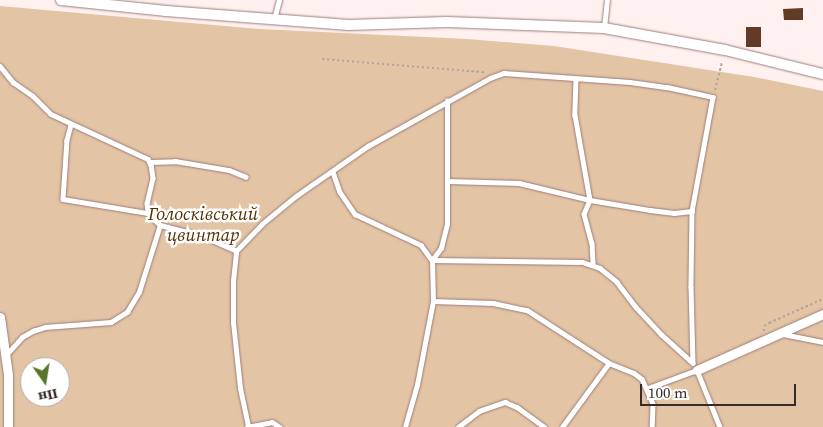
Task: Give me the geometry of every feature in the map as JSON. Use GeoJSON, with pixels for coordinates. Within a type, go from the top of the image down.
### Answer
{"type":"FeatureCollection","features":[{"type":"Feature","properties":{"kind":"street"},"geometry":{"type":"LineString","coordinates":[[61,0],[166,11],[348,25],[447,22],[604,28],[725,50],[823,74]]}},
{"type":"Feature","properties":{"kind":"street"},"geometry":{"type":"LineString","coordinates":[[695,366],[766,338],[782,334],[823,314]]}},
{"type":"Feature","properties":{"kind":"street"},"geometry":{"type":"LineString","coordinates":[[0,317],[6,354],[4,375],[8,427]]}},
{"type":"Feature","properties":{"kind":"lane"},"geometry":{"type":"LineString","coordinates":[[274,19],[279,0]]}},
{"type":"Feature","properties":{"kind":"lane"},"geometry":{"type":"LineString","coordinates":[[604,28],[607,0]]}},
{"type":"Feature","properties":{"kind":"lane"},"geometry":{"type":"LineString","coordinates":[[0,66],[13,82],[33,96],[47,111],[71,125],[134,151],[150,162],[175,162],[229,170],[246,177]]}},
{"type":"Feature","properties":{"kind":"lane"},"geometry":{"type":"LineString","coordinates":[[280,427],[272,422],[248,427],[240,388],[233,322],[236,251],[262,224],[296,196],[368,146],[490,78],[504,73],[667,87],[713,97],[692,211],[691,287],[695,366],[720,427]]}},
{"type":"Feature","properties":{"kind":"lane"},"geometry":{"type":"LineString","coordinates":[[576,79],[575,115],[590,200],[584,214],[592,243],[593,265]]}},
{"type":"Feature","properties":{"kind":"lane"},"geometry":{"type":"LineString","coordinates":[[432,260],[441,248],[445,236],[449,208],[447,102]]}},
{"type":"Feature","properties":{"kind":"lane"},"geometry":{"type":"LineString","coordinates":[[71,125],[67,140],[63,199],[148,213],[160,225],[204,236],[236,251]]}},
{"type":"Feature","properties":{"kind":"lane"},"geometry":{"type":"LineString","coordinates":[[148,213],[147,203],[153,178],[150,162]]}},
{"type":"Feature","properties":{"kind":"lane"},"geometry":{"type":"LineString","coordinates":[[333,172],[340,192],[354,214],[421,245],[432,260],[433,301],[417,385],[405,427]]}},
{"type":"Feature","properties":{"kind":"lane"},"geometry":{"type":"LineString","coordinates":[[448,182],[519,183],[590,200],[667,213],[692,211]]}},
{"type":"Feature","properties":{"kind":"lane"},"geometry":{"type":"LineString","coordinates":[[6,354],[22,337],[33,331],[45,327],[111,322],[127,312],[139,292],[160,225]]}},
{"type":"Feature","properties":{"kind":"lane"},"geometry":{"type":"LineString","coordinates":[[432,260],[568,262],[593,265],[617,282],[655,327],[695,366]]}},
{"type":"Feature","properties":{"kind":"lane"},"geometry":{"type":"LineString","coordinates":[[433,301],[494,303],[527,310],[609,364],[634,373],[642,379],[648,388],[654,413],[652,427]]}},
{"type":"Feature","properties":{"kind":"lane"},"geometry":{"type":"LineString","coordinates":[[782,334],[823,342]]}},
{"type":"Feature","properties":{"kind":"lane"},"geometry":{"type":"LineString","coordinates":[[562,427],[609,364]]}},
{"type":"Feature","properties":{"kind":"lane"},"geometry":{"type":"LineString","coordinates":[[648,388],[695,366]]}},
{"type":"Feature","properties":{"kind":"lane"},"geometry":{"type":"LineString","coordinates":[[458,427],[479,411],[505,402],[517,407],[545,427]]}},
{"type":"Feature","properties":{"kind":"path"},"geometry":{"type":"LineString","coordinates":[[322,59],[485,72]]}},
{"type":"Feature","properties":{"kind":"path"},"geometry":{"type":"LineString","coordinates":[[713,97],[722,61]]}},
{"type":"Feature","properties":{"kind":"path"},"geometry":{"type":"LineString","coordinates":[[766,338],[764,329],[766,324],[823,299]]}},
{"type":"Feature","properties":{"kind":"green space","name":"Голосківський цвинтар"},"geometry":{"type":"Polygon","coordinates":[[[0,6],[260,29],[467,39],[554,46],[754,77],[823,91],[823,427],[0,427],[0,6]]]}},
{"type":"Feature","properties":{"kind":"building"},"geometry":{"type":"Polygon","coordinates":[[[803,8],[803,20],[784,20],[783,9],[803,8]]]}},
{"type":"Feature","properties":{"kind":"building"},"geometry":{"type":"Polygon","coordinates":[[[746,27],[761,27],[761,47],[746,47],[746,27]]]}}]}
